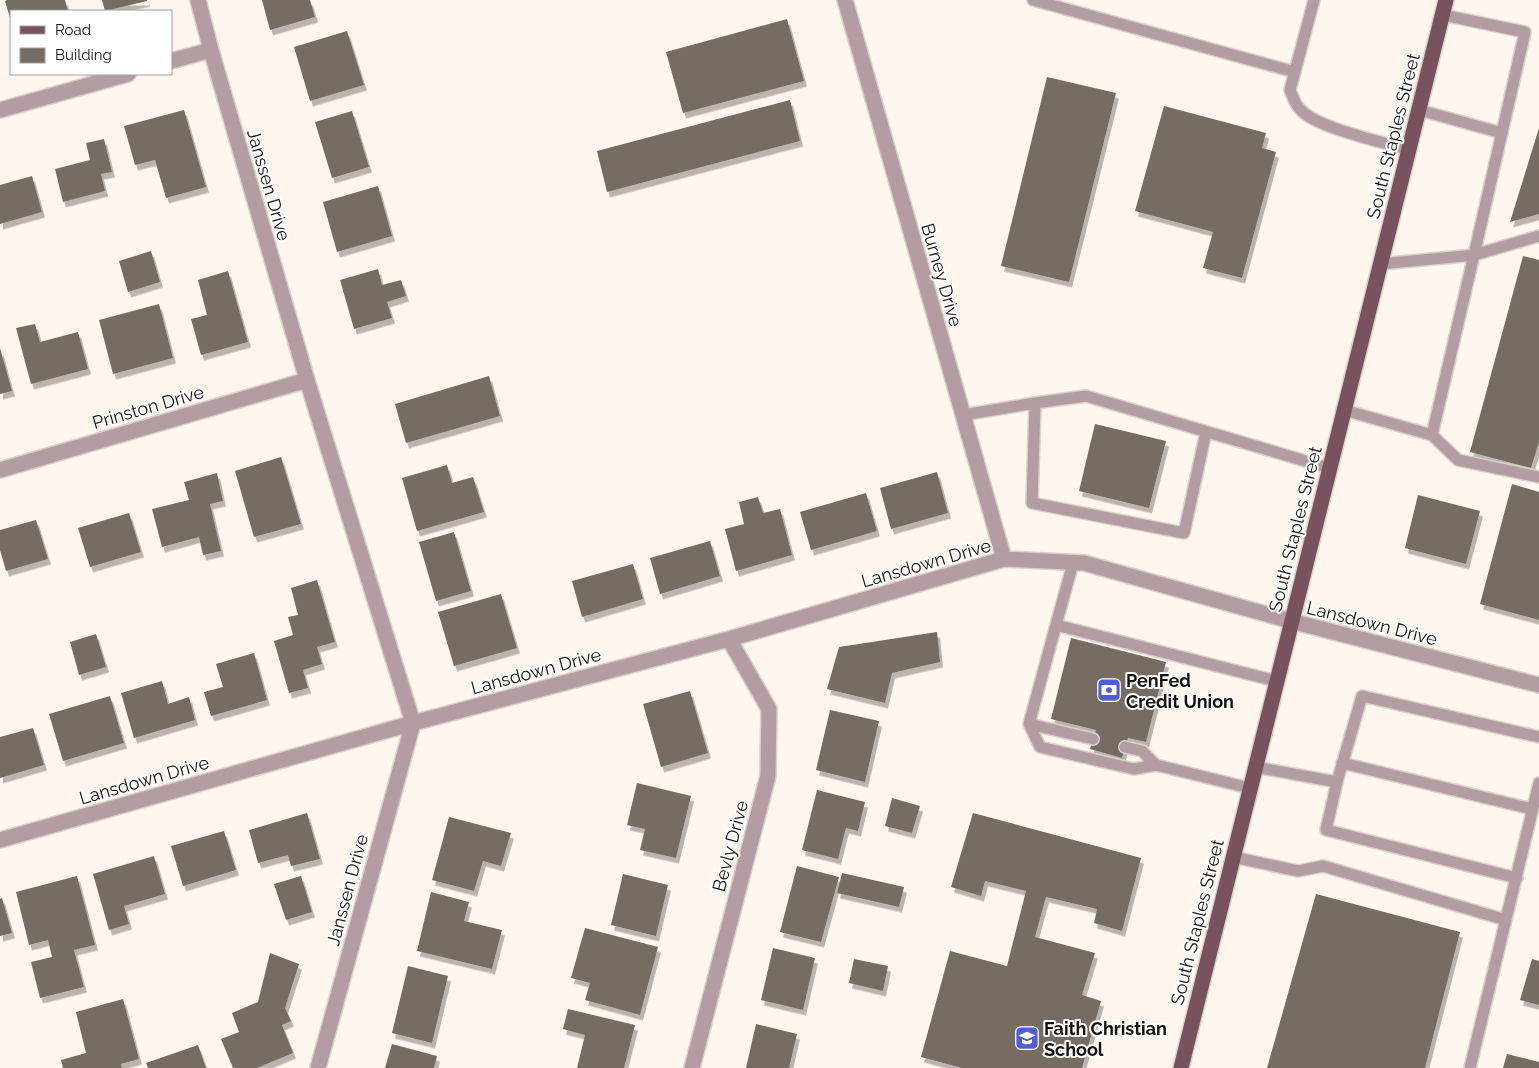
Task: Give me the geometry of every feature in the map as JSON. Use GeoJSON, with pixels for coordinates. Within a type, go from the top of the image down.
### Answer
{"type":"FeatureCollection","features":[{"type":"Feature","properties":{"kind":"main road","name":"South Staples Street"},"geometry":{"type":"LineString","coordinates":[[1180,1068],[1445,7]]}},
{"type":"Feature","properties":{"kind":"street","name":"Janssen Drive"},"geometry":{"type":"LineString","coordinates":[[198,0],[306,380]]}},
{"type":"Feature","properties":{"kind":"street","name":"Burney Drive"},"geometry":{"type":"LineString","coordinates":[[845,0],[1004,560]]}},
{"type":"Feature","properties":{"kind":"street"},"geometry":{"type":"LineString","coordinates":[[172,61],[211,50]]}},
{"type":"Feature","properties":{"kind":"street"},"geometry":{"type":"LineString","coordinates":[[0,110],[124,75]]}},
{"type":"Feature","properties":{"kind":"street"},"geometry":{"type":"LineString","coordinates":[[306,380],[413,723]]}},
{"type":"Feature","properties":{"kind":"street","name":"Prinston Drive"},"geometry":{"type":"LineString","coordinates":[[0,470],[306,380]]}},
{"type":"Feature","properties":{"kind":"street","name":"Lansdown Drive"},"geometry":{"type":"LineString","coordinates":[[0,840],[413,723],[729,639],[1004,560],[1084,563],[1291,621],[1539,685]]}},
{"type":"Feature","properties":{"kind":"street","name":"Bevly Drive"},"geometry":{"type":"LineString","coordinates":[[692,1068],[768,776],[769,709],[729,639]]}},
{"type":"Feature","properties":{"kind":"street","name":"Janssen Drive"},"geometry":{"type":"LineString","coordinates":[[318,1068],[413,723]]}},
{"type":"Feature","properties":{"kind":"lane"},"geometry":{"type":"LineString","coordinates":[[1033,0],[1295,72]]}},
{"type":"Feature","properties":{"kind":"lane"},"geometry":{"type":"LineString","coordinates":[[1314,0],[1290,90],[1293,99],[1301,111],[1318,123],[1409,150]]}},
{"type":"Feature","properties":{"kind":"lane"},"geometry":{"type":"LineString","coordinates":[[1432,435],[1525,32],[1445,7]]}},
{"type":"Feature","properties":{"kind":"lane"},"geometry":{"type":"LineString","coordinates":[[1419,110],[1502,133]]}},
{"type":"Feature","properties":{"kind":"lane"},"geometry":{"type":"LineString","coordinates":[[1380,264],[1474,255],[1539,236]]}},
{"type":"Feature","properties":{"kind":"lane"},"geometry":{"type":"LineString","coordinates":[[963,415],[1086,396],[1329,468]]}},
{"type":"Feature","properties":{"kind":"lane"},"geometry":{"type":"LineString","coordinates":[[1035,403],[1032,503],[1184,534],[1206,432]]}},
{"type":"Feature","properties":{"kind":"lane"},"geometry":{"type":"LineString","coordinates":[[1344,410],[1432,435],[1458,460],[1539,477]]}},
{"type":"Feature","properties":{"kind":"lane"},"geometry":{"type":"LineString","coordinates":[[1073,562],[1029,724],[1040,747],[1134,769],[1156,765],[1250,788]]}},
{"type":"Feature","properties":{"kind":"lane"},"geometry":{"type":"LineString","coordinates":[[1056,625],[1276,681]]}},
{"type":"Feature","properties":{"kind":"lane"},"geometry":{"type":"LineString","coordinates":[[1517,878],[1326,830],[1342,763],[1362,696],[1539,737]]}},
{"type":"Feature","properties":{"kind":"lane"},"geometry":{"type":"LineString","coordinates":[[1029,724],[1093,739]]}},
{"type":"Feature","properties":{"kind":"lane"},"geometry":{"type":"LineString","coordinates":[[1125,747],[1142,752],[1156,765]]}},
{"type":"Feature","properties":{"kind":"lane"},"geometry":{"type":"LineString","coordinates":[[1342,763],[1532,809]]}},
{"type":"Feature","properties":{"kind":"lane"},"geometry":{"type":"LineString","coordinates":[[1255,768],[1337,782]]}},
{"type":"Feature","properties":{"kind":"lane"},"geometry":{"type":"LineString","coordinates":[[1470,1068],[1539,784]]}},
{"type":"Feature","properties":{"kind":"lane"},"geometry":{"type":"LineString","coordinates":[[1233,856],[1298,871],[1323,866],[1506,920]]}},
{"type":"Feature","properties":{"kind":"building"},"geometry":{"type":"Polygon","coordinates":[[[65,0],[68,10],[10,10],[10,18],[5,1],[65,0]]]}},
{"type":"Feature","properties":{"kind":"building"},"geometry":{"type":"Polygon","coordinates":[[[102,0],[147,0],[109,10],[105,10],[102,0]]]}},
{"type":"Feature","properties":{"kind":"building"},"geometry":{"type":"Polygon","coordinates":[[[262,0],[310,0],[315,17],[270,30],[262,0]]]}},
{"type":"Feature","properties":{"kind":"building"},"geometry":{"type":"Polygon","coordinates":[[[787,19],[804,81],[683,113],[666,52],[787,19]]]}},
{"type":"Feature","properties":{"kind":"building"},"geometry":{"type":"Polygon","coordinates":[[[347,31],[364,85],[310,101],[294,47],[347,31]]]}},
{"type":"Feature","properties":{"kind":"building"},"geometry":{"type":"Polygon","coordinates":[[[1047,77],[1116,93],[1069,282],[1001,266],[1047,77]]]}},
{"type":"Feature","properties":{"kind":"building"},"geometry":{"type":"Polygon","coordinates":[[[790,100],[800,141],[607,192],[597,151],[790,100]]]}},
{"type":"Feature","properties":{"kind":"building"},"geometry":{"type":"Polygon","coordinates":[[[1164,106],[1266,133],[1262,148],[1276,152],[1242,278],[1203,268],[1213,232],[1135,211],[1164,106]]]}},
{"type":"Feature","properties":{"kind":"building"},"geometry":{"type":"Polygon","coordinates":[[[184,110],[206,187],[166,198],[155,160],[135,165],[124,126],[184,110]]]}},
{"type":"Feature","properties":{"kind":"building"},"geometry":{"type":"Polygon","coordinates":[[[352,111],[369,167],[332,178],[315,122],[352,111]]]}},
{"type":"Feature","properties":{"kind":"building"},"geometry":{"type":"Polygon","coordinates":[[[1539,128],[1539,214],[1510,222],[1539,128]]]}},
{"type":"Feature","properties":{"kind":"building"},"geometry":{"type":"Polygon","coordinates":[[[104,139],[112,172],[101,174],[105,191],[63,202],[55,169],[90,160],[86,143],[104,139]]]}},
{"type":"Feature","properties":{"kind":"building"},"geometry":{"type":"Polygon","coordinates":[[[32,176],[42,212],[0,224],[0,185],[32,176]]]}},
{"type":"Feature","properties":{"kind":"building"},"geometry":{"type":"Polygon","coordinates":[[[378,186],[392,236],[337,252],[323,202],[378,186]]]}},
{"type":"Feature","properties":{"kind":"building"},"geometry":{"type":"Polygon","coordinates":[[[151,251],[160,282],[128,292],[119,261],[151,251]]]}},
{"type":"Feature","properties":{"kind":"building"},"geometry":{"type":"Polygon","coordinates":[[[1523,256],[1539,260],[1539,442],[1531,468],[1470,452],[1523,256]]]}},
{"type":"Feature","properties":{"kind":"building"},"geometry":{"type":"Polygon","coordinates":[[[378,269],[382,285],[401,280],[406,296],[387,302],[392,318],[354,329],[340,280],[378,269]]]}},
{"type":"Feature","properties":{"kind":"building"},"geometry":{"type":"Polygon","coordinates":[[[228,271],[248,342],[201,355],[191,319],[207,315],[198,280],[228,271]]]}},
{"type":"Feature","properties":{"kind":"building"},"geometry":{"type":"Polygon","coordinates":[[[159,304],[173,358],[113,374],[99,320],[159,304]]]}},
{"type":"Feature","properties":{"kind":"building"},"geometry":{"type":"Polygon","coordinates":[[[35,324],[40,342],[78,332],[88,369],[31,384],[16,328],[35,324]]]}},
{"type":"Feature","properties":{"kind":"building"},"geometry":{"type":"Polygon","coordinates":[[[0,348],[12,391],[0,394],[0,348]]]}},
{"type":"Feature","properties":{"kind":"building"},"geometry":{"type":"Polygon","coordinates":[[[489,376],[500,416],[406,443],[395,404],[489,376]]]}},
{"type":"Feature","properties":{"kind":"building"},"geometry":{"type":"Polygon","coordinates":[[[1095,424],[1166,441],[1149,508],[1079,491],[1095,424]]]}},
{"type":"Feature","properties":{"kind":"building"},"geometry":{"type":"Polygon","coordinates":[[[281,457],[301,524],[254,537],[235,471],[281,457]]]}},
{"type":"Feature","properties":{"kind":"building"},"geometry":{"type":"Polygon","coordinates":[[[447,465],[452,483],[473,477],[484,512],[417,531],[402,478],[447,465]]]}},
{"type":"Feature","properties":{"kind":"building"},"geometry":{"type":"Polygon","coordinates":[[[937,472],[948,513],[891,529],[880,488],[937,472]]]}},
{"type":"Feature","properties":{"kind":"building"},"geometry":{"type":"Polygon","coordinates":[[[217,473],[223,501],[210,504],[221,551],[203,555],[199,537],[162,547],[152,509],[189,500],[184,482],[217,473]]]}},
{"type":"Feature","properties":{"kind":"building"},"geometry":{"type":"Polygon","coordinates":[[[1512,484],[1539,492],[1539,620],[1480,604],[1512,484]]]}},
{"type":"Feature","properties":{"kind":"building"},"geometry":{"type":"Polygon","coordinates":[[[866,493],[877,531],[811,550],[800,512],[866,493]]]}},
{"type":"Feature","properties":{"kind":"building"},"geometry":{"type":"Polygon","coordinates":[[[1418,495],[1480,511],[1466,564],[1405,548],[1418,495]]]}},
{"type":"Feature","properties":{"kind":"building"},"geometry":{"type":"Polygon","coordinates":[[[758,497],[763,513],[780,509],[792,555],[736,571],[725,529],[744,524],[739,502],[758,497]]]}},
{"type":"Feature","properties":{"kind":"building"},"geometry":{"type":"Polygon","coordinates":[[[129,513],[141,552],[90,567],[78,528],[129,513]]]}},
{"type":"Feature","properties":{"kind":"building"},"geometry":{"type":"Polygon","coordinates":[[[36,520],[48,559],[6,571],[0,550],[0,530],[36,520]]]}},
{"type":"Feature","properties":{"kind":"building"},"geometry":{"type":"Polygon","coordinates":[[[454,532],[471,591],[436,601],[419,542],[454,532]]]}},
{"type":"Feature","properties":{"kind":"building"},"geometry":{"type":"Polygon","coordinates":[[[710,541],[720,576],[660,594],[650,558],[710,541]]]}},
{"type":"Feature","properties":{"kind":"building"},"geometry":{"type":"Polygon","coordinates":[[[633,564],[643,599],[582,617],[572,581],[633,564]]]}},
{"type":"Feature","properties":{"kind":"building"},"geometry":{"type":"Polygon","coordinates":[[[317,580],[335,642],[317,647],[322,664],[303,670],[308,688],[289,693],[274,641],[293,635],[288,617],[298,615],[291,588],[317,580]]]}},
{"type":"Feature","properties":{"kind":"building"},"geometry":{"type":"Polygon","coordinates":[[[501,594],[517,648],[454,666],[438,612],[501,594]]]}},
{"type":"Feature","properties":{"kind":"building"},"geometry":{"type":"Polygon","coordinates":[[[937,632],[940,662],[892,673],[885,703],[827,689],[839,647],[937,632]]]}},
{"type":"Feature","properties":{"kind":"building"},"geometry":{"type":"Polygon","coordinates":[[[96,634],[106,667],[79,675],[70,642],[96,634]]]}},
{"type":"Feature","properties":{"kind":"building","name":"PenFed Credit Union"},"geometry":{"type":"Polygon","coordinates":[[[1071,638],[1166,662],[1146,742],[1128,738],[1122,758],[1090,749],[1096,730],[1051,719],[1071,638]]]}},
{"type":"Feature","properties":{"kind":"building"},"geometry":{"type":"Polygon","coordinates":[[[254,653],[267,700],[211,716],[204,692],[223,687],[216,664],[254,653]]]}},
{"type":"Feature","properties":{"kind":"building"},"geometry":{"type":"Polygon","coordinates":[[[162,681],[168,704],[189,697],[195,720],[134,738],[121,693],[162,681]]]}},
{"type":"Feature","properties":{"kind":"building"},"geometry":{"type":"Polygon","coordinates":[[[690,691],[708,753],[661,767],[643,704],[690,691]]]}},
{"type":"Feature","properties":{"kind":"building"},"geometry":{"type":"Polygon","coordinates":[[[110,696],[124,743],[63,761],[49,714],[110,696]]]}},
{"type":"Feature","properties":{"kind":"building"},"geometry":{"type":"Polygon","coordinates":[[[830,710],[879,721],[865,782],[816,770],[830,710]]]}},
{"type":"Feature","properties":{"kind":"building"},"geometry":{"type":"Polygon","coordinates":[[[33,728],[44,765],[0,778],[0,737],[33,728]]]}},
{"type":"Feature","properties":{"kind":"building"},"geometry":{"type":"Polygon","coordinates":[[[637,783],[691,796],[676,858],[640,850],[645,829],[627,825],[637,783]]]}},
{"type":"Feature","properties":{"kind":"building"},"geometry":{"type":"Polygon","coordinates":[[[817,790],[865,802],[858,831],[846,828],[838,859],[802,850],[817,790]]]}},
{"type":"Feature","properties":{"kind":"building"},"geometry":{"type":"Polygon","coordinates":[[[892,798],[920,806],[912,833],[885,826],[892,798]]]}},
{"type":"Feature","properties":{"kind":"building"},"geometry":{"type":"Polygon","coordinates":[[[307,813],[320,859],[291,866],[288,855],[258,863],[249,830],[307,813]]]}},
{"type":"Feature","properties":{"kind":"building"},"geometry":{"type":"Polygon","coordinates":[[[973,813],[1141,858],[1122,931],[1094,923],[1097,909],[1046,897],[1035,937],[1095,953],[1082,995],[1101,1001],[1082,1068],[962,1068],[921,1057],[950,951],[1007,966],[1026,891],[985,881],[981,896],[951,887],[973,813]]]}},
{"type":"Feature","properties":{"kind":"building"},"geometry":{"type":"Polygon","coordinates":[[[449,817],[511,833],[501,866],[483,861],[474,891],[432,880],[449,817]]]}},
{"type":"Feature","properties":{"kind":"building"},"geometry":{"type":"Polygon","coordinates":[[[224,831],[236,870],[183,886],[171,846],[224,831]]]}},
{"type":"Feature","properties":{"kind":"building"},"geometry":{"type":"Polygon","coordinates":[[[154,856],[165,894],[124,906],[129,924],[109,930],[93,874],[154,856]]]}},
{"type":"Feature","properties":{"kind":"building"},"geometry":{"type":"Polygon","coordinates":[[[797,866],[839,877],[821,942],[780,932],[797,866]]]}},
{"type":"Feature","properties":{"kind":"building"},"geometry":{"type":"Polygon","coordinates":[[[842,873],[904,887],[899,907],[837,893],[842,873]]]}},
{"type":"Feature","properties":{"kind":"building"},"geometry":{"type":"Polygon","coordinates":[[[623,874],[668,885],[656,936],[611,925],[623,874]]]}},
{"type":"Feature","properties":{"kind":"building"},"geometry":{"type":"Polygon","coordinates":[[[77,876],[95,945],[74,950],[84,987],[40,998],[31,962],[52,957],[48,940],[29,945],[16,892],[77,876]]]}},
{"type":"Feature","properties":{"kind":"building"},"geometry":{"type":"Polygon","coordinates":[[[301,876],[312,912],[286,920],[274,884],[301,876]]]}},
{"type":"Feature","properties":{"kind":"building"},"geometry":{"type":"Polygon","coordinates":[[[431,892],[469,902],[464,921],[502,930],[492,969],[417,951],[431,892]]]}},
{"type":"Feature","properties":{"kind":"building"},"geometry":{"type":"Polygon","coordinates":[[[1316,894],[1460,932],[1425,1068],[1267,1068],[1316,894]]]}},
{"type":"Feature","properties":{"kind":"building"},"geometry":{"type":"Polygon","coordinates":[[[2,898],[12,933],[0,936],[0,899],[2,898]]]}},
{"type":"Feature","properties":{"kind":"building"},"geometry":{"type":"Polygon","coordinates":[[[585,928],[658,947],[640,1015],[585,1000],[590,983],[571,978],[585,928]]]}},
{"type":"Feature","properties":{"kind":"building"},"geometry":{"type":"Polygon","coordinates":[[[773,948],[815,958],[803,1010],[761,1000],[773,948]]]}},
{"type":"Feature","properties":{"kind":"building"},"geometry":{"type":"Polygon","coordinates":[[[270,953],[299,964],[285,1008],[291,1021],[282,1025],[293,1053],[257,1068],[233,1068],[221,1039],[239,1032],[232,1013],[258,1002],[270,953]]]}},
{"type":"Feature","properties":{"kind":"building"},"geometry":{"type":"Polygon","coordinates":[[[854,959],[888,966],[883,991],[849,983],[854,959]]]}},
{"type":"Feature","properties":{"kind":"building"},"geometry":{"type":"Polygon","coordinates":[[[1532,959],[1539,961],[1539,1005],[1520,1000],[1532,959]]]}},
{"type":"Feature","properties":{"kind":"building"},"geometry":{"type":"Polygon","coordinates":[[[408,966],[448,976],[432,1043],[392,1033],[408,966]]]}},
{"type":"Feature","properties":{"kind":"building"},"geometry":{"type":"Polygon","coordinates":[[[123,999],[139,1059],[121,1064],[122,1068],[63,1068],[61,1060],[86,1053],[76,1012],[123,999]]]}},
{"type":"Feature","properties":{"kind":"building"},"geometry":{"type":"Polygon","coordinates":[[[568,1009],[635,1025],[624,1068],[577,1068],[585,1035],[563,1029],[568,1009]]]}},
{"type":"Feature","properties":{"kind":"building"},"geometry":{"type":"Polygon","coordinates":[[[756,1024],[797,1034],[789,1068],[746,1068],[756,1024]]]}},
{"type":"Feature","properties":{"kind":"building"},"geometry":{"type":"Polygon","coordinates":[[[392,1044],[437,1056],[434,1068],[385,1068],[392,1044]]]}},
{"type":"Feature","properties":{"kind":"building"},"geometry":{"type":"Polygon","coordinates":[[[198,1045],[206,1068],[148,1068],[146,1063],[198,1045]]]}},
{"type":"Feature","properties":{"kind":"building"},"geometry":{"type":"Polygon","coordinates":[[[1507,1054],[1539,1062],[1539,1068],[1503,1068],[1507,1054]]]}},
{"type":"Feature","properties":{"kind":"place","name":"PenFed Credit Union"},"geometry":{"type":"Point","coordinates":[1109,690]}},
{"type":"Feature","properties":{"kind":"place","name":"Faith Christian School"},"geometry":{"type":"Point","coordinates":[1027,1038]}}]}
